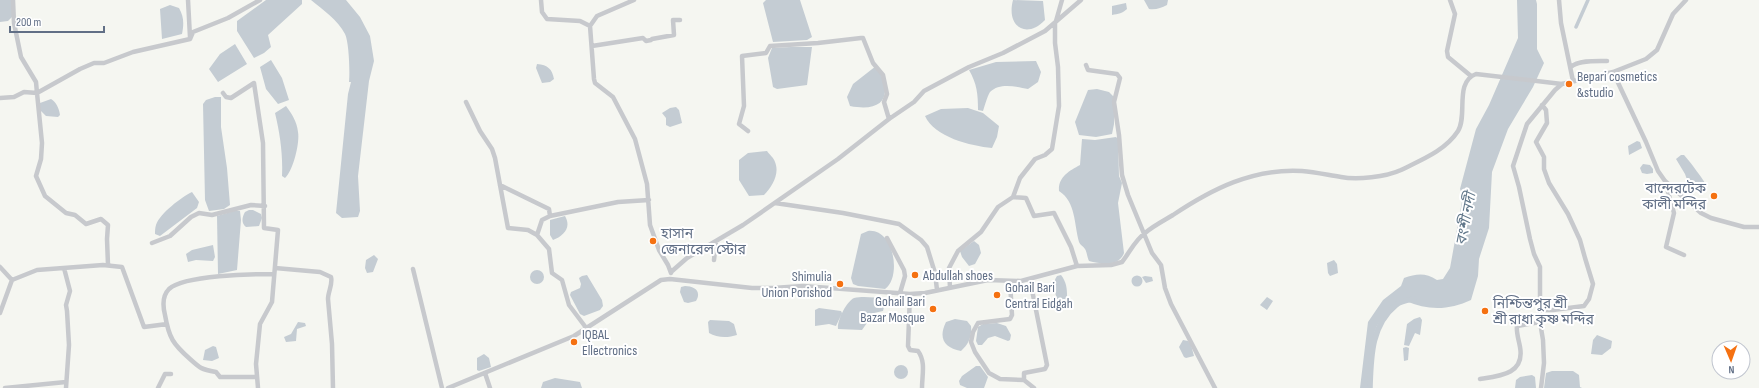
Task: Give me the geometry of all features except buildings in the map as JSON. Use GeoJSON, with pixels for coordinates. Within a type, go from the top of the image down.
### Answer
{"type":"FeatureCollection","features":[{"type":"Feature","properties":{"kind":"street"},"geometry":{"type":"LineString","coordinates":[[14,0],[14,22],[21,57],[36,82],[42,143],[41,159],[36,176],[45,196],[66,213],[75,215],[86,224],[101,219],[108,225],[108,265]]}},
{"type":"Feature","properties":{"kind":"street"},"geometry":{"type":"LineString","coordinates":[[188,0],[190,39]]}},
{"type":"Feature","properties":{"kind":"street"},"geometry":{"type":"LineString","coordinates":[[190,39],[193,32],[228,18],[260,0]]}},
{"type":"Feature","properties":{"kind":"street"},"geometry":{"type":"LineString","coordinates":[[541,0],[542,12],[547,19],[575,20],[590,26]]}},
{"type":"Feature","properties":{"kind":"street"},"geometry":{"type":"LineString","coordinates":[[634,0],[597,16],[590,26],[593,72],[595,83],[613,97],[635,139],[647,184],[650,225],[659,250],[671,272],[670,279]]}},
{"type":"Feature","properties":{"kind":"street"},"geometry":{"type":"LineString","coordinates":[[950,288],[949,268],[958,251],[981,232],[998,208],[1013,197],[1023,173],[1035,159],[1050,152],[1054,139],[1059,106],[1058,67],[1054,43],[1056,22],[1062,0]]}},
{"type":"Feature","properties":{"kind":"street"},"geometry":{"type":"LineString","coordinates":[[671,272],[687,258],[716,242],[838,159],[889,119],[914,102],[924,91],[968,67],[1003,53],[1045,31],[1081,0]]}},
{"type":"Feature","properties":{"kind":"street"},"geometry":{"type":"LineString","coordinates":[[1450,0],[1455,14],[1447,51],[1448,57],[1471,76]]}},
{"type":"Feature","properties":{"kind":"street"},"geometry":{"type":"LineString","coordinates":[[1559,0],[1561,23],[1573,81]]}},
{"type":"Feature","properties":{"kind":"street"},"geometry":{"type":"LineString","coordinates":[[448,388],[587,329],[650,285],[661,280],[670,279],[752,288],[803,286],[910,294],[988,280],[1010,282],[1030,280],[1078,266],[1111,266],[1122,262],[1144,233],[1207,194],[1257,174],[1275,171],[1301,171],[1352,178],[1375,176],[1395,172],[1429,156],[1440,149],[1458,131],[1464,89],[1471,76],[1476,74],[1562,84],[1613,72],[1646,59],[1657,50],[1673,14],[1686,0]]}},
{"type":"Feature","properties":{"kind":"street"},"geometry":{"type":"LineString","coordinates":[[592,46],[643,38],[646,41],[674,35],[674,20],[680,20]]}},
{"type":"Feature","properties":{"kind":"street"},"geometry":{"type":"LineString","coordinates":[[748,131],[738,124],[744,106],[742,56],[766,53],[770,46],[818,43],[860,38],[862,38],[873,63],[883,75],[887,94],[884,102],[889,119]]}},
{"type":"Feature","properties":{"kind":"street"},"geometry":{"type":"LineString","coordinates":[[0,98],[14,97],[24,92],[37,93],[80,69],[94,63],[104,63],[133,52],[190,39]]}},
{"type":"Feature","properties":{"kind":"street"},"geometry":{"type":"LineString","coordinates":[[1571,67],[1573,65],[1584,63],[1607,61]]}},
{"type":"Feature","properties":{"kind":"street"},"geometry":{"type":"LineString","coordinates":[[1086,65],[1088,70],[1117,74],[1120,78],[1114,102],[1120,135],[1122,175],[1128,195],[1152,253],[1161,265],[1165,288],[1172,308],[1216,388]]}},
{"type":"Feature","properties":{"kind":"street"},"geometry":{"type":"LineString","coordinates":[[1613,72],[1658,171],[1665,182],[1674,213],[1666,247],[1684,255]]}},
{"type":"Feature","properties":{"kind":"street"},"geometry":{"type":"LineString","coordinates":[[223,93],[226,97],[231,98],[254,83],[263,143],[265,206],[264,228],[278,230],[272,302],[260,324],[256,377],[258,388]]}},
{"type":"Feature","properties":{"kind":"street"},"geometry":{"type":"LineString","coordinates":[[1541,388],[1544,363],[1543,340],[1540,322],[1540,267],[1530,239],[1513,166],[1527,124],[1554,90],[1562,84]]}},
{"type":"Feature","properties":{"kind":"street"},"geometry":{"type":"LineString","coordinates":[[466,102],[480,131],[492,149],[508,228],[528,230],[537,235],[549,249],[552,273],[562,280],[569,305],[587,329]]}},
{"type":"Feature","properties":{"kind":"street"},"geometry":{"type":"LineString","coordinates":[[1541,310],[1584,306],[1589,299],[1593,284],[1578,235],[1563,206],[1548,183],[1544,169],[1544,157],[1537,145],[1538,139],[1547,123],[1546,110],[1542,105]]}},
{"type":"Feature","properties":{"kind":"street"},"geometry":{"type":"LineString","coordinates":[[1665,182],[1701,213],[1711,218],[1744,227],[1759,228]]}},
{"type":"Feature","properties":{"kind":"street"},"geometry":{"type":"LineString","coordinates":[[500,185],[549,209],[550,216]]}},
{"type":"Feature","properties":{"kind":"street"},"geometry":{"type":"LineString","coordinates":[[1013,197],[1026,198],[1034,216],[1054,214],[1071,247],[1078,266]]}},
{"type":"Feature","properties":{"kind":"street"},"geometry":{"type":"LineString","coordinates":[[537,235],[542,220],[550,216],[618,202],[648,200]]}},
{"type":"Feature","properties":{"kind":"street"},"geometry":{"type":"LineString","coordinates":[[775,203],[843,213],[899,224],[921,240],[927,247],[935,273],[937,290]]}},
{"type":"Feature","properties":{"kind":"street"},"geometry":{"type":"LineString","coordinates":[[152,243],[170,236],[191,217],[199,213],[212,215],[251,205],[265,206]]}},
{"type":"Feature","properties":{"kind":"street"},"geometry":{"type":"LineString","coordinates":[[888,238],[904,270],[905,276],[900,293]]}},
{"type":"Feature","properties":{"kind":"street"},"geometry":{"type":"LineString","coordinates":[[714,260],[716,242]]}},
{"type":"Feature","properties":{"kind":"street"},"geometry":{"type":"LineString","coordinates":[[0,313],[12,280],[36,270],[108,265],[122,267],[144,327],[166,324]]}},
{"type":"Feature","properties":{"kind":"street"},"geometry":{"type":"LineString","coordinates":[[0,267],[12,280]]}},
{"type":"Feature","properties":{"kind":"street"},"geometry":{"type":"LineString","coordinates":[[64,268],[70,291],[66,305],[69,345],[66,388]]}},
{"type":"Feature","properties":{"kind":"street"},"geometry":{"type":"LineString","coordinates":[[275,268],[320,272],[332,277],[328,299],[332,344],[333,388]]}},
{"type":"Feature","properties":{"kind":"street"},"geometry":{"type":"LineString","coordinates":[[413,269],[442,388]]}},
{"type":"Feature","properties":{"kind":"street"},"geometry":{"type":"LineString","coordinates":[[256,377],[220,377],[216,372],[200,368],[193,364],[172,341],[166,324],[163,304],[164,298],[170,289],[176,285],[194,280],[242,274],[274,274]]}},
{"type":"Feature","properties":{"kind":"street"},"geometry":{"type":"LineString","coordinates":[[1024,380],[1024,374],[1045,369],[1047,365],[1030,280]]}},
{"type":"Feature","properties":{"kind":"street"},"geometry":{"type":"LineString","coordinates":[[1010,282],[1012,315],[1010,319],[978,323],[973,332],[971,342],[981,363],[992,376],[1000,379],[1024,380],[1034,388]]}},
{"type":"Feature","properties":{"kind":"street"},"geometry":{"type":"LineString","coordinates":[[910,294],[908,346],[910,350],[918,351],[921,356],[923,368],[922,388]]}},
{"type":"Feature","properties":{"kind":"street"},"geometry":{"type":"LineString","coordinates":[[1480,379],[1504,374],[1516,368],[1520,364],[1521,357],[1517,326],[1540,322]]}},
{"type":"Feature","properties":{"kind":"street"},"geometry":{"type":"LineString","coordinates":[[485,373],[490,388]]}},
{"type":"Feature","properties":{"kind":"street"},"geometry":{"type":"LineString","coordinates":[[158,388],[165,374],[171,374]]}},
{"type":"Feature","properties":{"kind":"street"},"geometry":{"type":"LineString","coordinates":[[5,388],[66,382]]}},
{"type":"Feature","properties":{"kind":"water"},"geometry":{"type":"Polygon","coordinates":[[[0,0],[12,0],[12,17],[8,21],[0,22],[0,0]]]}},
{"type":"Feature","properties":{"kind":"water"},"geometry":{"type":"Polygon","coordinates":[[[266,0],[302,0],[302,4],[268,35],[271,47],[264,53],[254,58],[237,31],[237,21],[266,0]]]}},
{"type":"Feature","properties":{"kind":"water"},"geometry":{"type":"Polygon","coordinates":[[[311,0],[346,0],[360,17],[370,36],[374,61],[369,81],[358,176],[360,211],[358,217],[342,218],[336,213],[348,94],[351,82],[349,82],[349,57],[346,38],[342,29],[334,20],[311,0]]]}},
{"type":"Feature","properties":{"kind":"water"},"geometry":{"type":"Polygon","coordinates":[[[766,0],[800,0],[812,37],[807,40],[773,42],[763,3],[766,0]]]}},
{"type":"Feature","properties":{"kind":"water"},"geometry":{"type":"Polygon","coordinates":[[[1013,0],[1043,1],[1045,20],[1038,26],[1031,29],[1019,27],[1012,17],[1013,0]]]}},
{"type":"Feature","properties":{"kind":"water"},"geometry":{"type":"Polygon","coordinates":[[[1144,0],[1168,0],[1167,5],[1149,9],[1144,0]]]}},
{"type":"Feature","properties":{"kind":"water"},"geometry":{"type":"Polygon","coordinates":[[[1517,0],[1536,0],[1537,49],[1544,63],[1533,87],[1508,129],[1492,172],[1489,228],[1479,259],[1478,276],[1471,300],[1455,306],[1439,308],[1431,308],[1406,301],[1390,310],[1375,330],[1371,355],[1369,388],[1360,388],[1368,322],[1383,300],[1401,286],[1404,278],[1420,274],[1433,277],[1437,280],[1443,279],[1450,268],[1463,196],[1460,189],[1476,129],[1489,105],[1518,38],[1517,0]]]}},
{"type":"Feature","properties":{"kind":"water"},"geometry":{"type":"Polygon","coordinates":[[[1126,3],[1127,9],[1112,15],[1112,6],[1126,3]]]}},
{"type":"Feature","properties":{"kind":"water"},"geometry":{"type":"Polygon","coordinates":[[[170,5],[179,8],[181,11],[183,21],[182,34],[162,39],[160,9],[170,5]]]}},
{"type":"Feature","properties":{"kind":"water"},"geometry":{"type":"Polygon","coordinates":[[[235,44],[247,64],[218,82],[209,69],[220,54],[235,44]]]}},
{"type":"Feature","properties":{"kind":"water"},"geometry":{"type":"Polygon","coordinates":[[[812,47],[807,85],[777,89],[773,87],[768,58],[772,48],[812,47]]]}},
{"type":"Feature","properties":{"kind":"water"},"geometry":{"type":"Polygon","coordinates":[[[271,60],[282,78],[289,100],[278,104],[266,89],[260,67],[271,60]]]}},
{"type":"Feature","properties":{"kind":"water"},"geometry":{"type":"Polygon","coordinates":[[[1036,61],[1041,72],[1038,82],[1028,89],[1014,86],[1004,86],[994,89],[989,94],[983,111],[978,110],[978,99],[974,80],[969,70],[996,62],[1036,61]]]}},
{"type":"Feature","properties":{"kind":"water"},"geometry":{"type":"Polygon","coordinates":[[[537,64],[544,65],[549,68],[554,79],[550,82],[542,83],[536,68],[537,64]]]}},
{"type":"Feature","properties":{"kind":"water"},"geometry":{"type":"Polygon","coordinates":[[[876,66],[884,85],[885,93],[883,99],[878,104],[871,107],[850,106],[847,97],[853,84],[876,66]]]}},
{"type":"Feature","properties":{"kind":"water"},"geometry":{"type":"Polygon","coordinates":[[[1097,89],[1109,92],[1114,97],[1114,124],[1112,134],[1096,137],[1079,135],[1075,122],[1088,90],[1097,89]]]}},
{"type":"Feature","properties":{"kind":"water"},"geometry":{"type":"Polygon","coordinates":[[[221,97],[221,127],[227,168],[230,205],[224,209],[209,211],[205,200],[203,104],[206,100],[221,97]]]}},
{"type":"Feature","properties":{"kind":"water"},"geometry":{"type":"Polygon","coordinates":[[[51,99],[58,108],[60,115],[58,117],[46,116],[40,110],[40,103],[51,99]]]}},
{"type":"Feature","properties":{"kind":"water"},"geometry":{"type":"Polygon","coordinates":[[[286,106],[295,121],[298,137],[297,150],[293,163],[285,178],[282,176],[281,144],[275,113],[286,106]]]}},
{"type":"Feature","properties":{"kind":"water"},"geometry":{"type":"Polygon","coordinates":[[[676,107],[679,110],[682,123],[670,127],[666,125],[666,118],[662,113],[670,108],[676,107]]]}},
{"type":"Feature","properties":{"kind":"water"},"geometry":{"type":"Polygon","coordinates":[[[968,108],[983,113],[999,126],[997,137],[992,148],[964,143],[945,135],[936,130],[925,116],[941,109],[968,108]]]}},
{"type":"Feature","properties":{"kind":"water"},"geometry":{"type":"Polygon","coordinates":[[[1116,137],[1118,139],[1119,176],[1122,183],[1118,203],[1124,253],[1118,261],[1099,263],[1089,261],[1086,250],[1079,243],[1074,214],[1069,201],[1059,191],[1059,186],[1065,175],[1080,165],[1082,139],[1095,140],[1116,137]]]}},
{"type":"Feature","properties":{"kind":"water"},"geometry":{"type":"Polygon","coordinates":[[[1637,141],[1640,142],[1642,148],[1629,155],[1628,146],[1637,141]]]}},
{"type":"Feature","properties":{"kind":"water"},"geometry":{"type":"Polygon","coordinates":[[[767,151],[774,159],[777,171],[776,176],[770,188],[764,195],[749,196],[739,180],[739,160],[748,153],[767,151]]]}},
{"type":"Feature","properties":{"kind":"water"},"geometry":{"type":"Polygon","coordinates":[[[1681,155],[1686,157],[1704,181],[1707,187],[1704,191],[1691,191],[1685,174],[1676,159],[1681,155]]]}},
{"type":"Feature","properties":{"kind":"water"},"geometry":{"type":"Polygon","coordinates":[[[1643,164],[1650,165],[1653,169],[1653,173],[1642,173],[1640,168],[1643,164]]]}},
{"type":"Feature","properties":{"kind":"water"},"geometry":{"type":"Polygon","coordinates":[[[192,192],[199,202],[197,208],[160,236],[155,234],[156,225],[162,215],[177,201],[192,192]]]}},
{"type":"Feature","properties":{"kind":"water"},"geometry":{"type":"Polygon","coordinates":[[[253,210],[261,214],[262,218],[259,226],[246,227],[244,225],[242,220],[243,216],[245,212],[253,210]]]}},
{"type":"Feature","properties":{"kind":"water"},"geometry":{"type":"Polygon","coordinates":[[[234,211],[240,211],[241,220],[237,270],[218,274],[217,216],[234,211]]]}},
{"type":"Feature","properties":{"kind":"water"},"geometry":{"type":"Polygon","coordinates":[[[565,216],[567,220],[567,228],[563,234],[553,240],[550,235],[550,220],[565,216]]]}},
{"type":"Feature","properties":{"kind":"water"},"geometry":{"type":"Polygon","coordinates":[[[868,231],[877,232],[884,237],[893,254],[893,274],[890,283],[885,289],[858,286],[853,284],[851,278],[861,234],[868,231]]]}},
{"type":"Feature","properties":{"kind":"water"},"geometry":{"type":"Polygon","coordinates":[[[974,241],[979,245],[981,253],[975,264],[969,266],[962,257],[960,251],[974,241]]]}},
{"type":"Feature","properties":{"kind":"water"},"geometry":{"type":"Polygon","coordinates":[[[213,245],[215,257],[213,261],[196,260],[188,262],[186,254],[192,250],[213,245]]]}},
{"type":"Feature","properties":{"kind":"water"},"geometry":{"type":"Polygon","coordinates":[[[374,255],[378,259],[373,272],[367,273],[365,268],[366,260],[374,255]]]}},
{"type":"Feature","properties":{"kind":"water"},"geometry":{"type":"Polygon","coordinates":[[[1334,260],[1337,264],[1338,273],[1330,276],[1328,273],[1327,263],[1334,260]]]}},
{"type":"Feature","properties":{"kind":"water"},"geometry":{"type":"Polygon","coordinates":[[[537,270],[542,272],[544,277],[542,282],[537,284],[532,282],[530,277],[532,272],[537,270]]]}},
{"type":"Feature","properties":{"kind":"water"},"geometry":{"type":"Polygon","coordinates":[[[587,275],[602,300],[603,306],[600,310],[584,316],[580,314],[570,295],[571,292],[580,288],[581,284],[579,278],[587,275]]]}},
{"type":"Feature","properties":{"kind":"water"},"geometry":{"type":"Polygon","coordinates":[[[1061,275],[1065,282],[1067,292],[1067,303],[1062,308],[1056,297],[1054,288],[1057,276],[1061,275]]]}},
{"type":"Feature","properties":{"kind":"water"},"geometry":{"type":"Polygon","coordinates":[[[1137,275],[1141,277],[1143,281],[1141,285],[1137,287],[1133,285],[1131,281],[1133,277],[1137,275]]]}},
{"type":"Feature","properties":{"kind":"water"},"geometry":{"type":"Polygon","coordinates":[[[1142,277],[1152,277],[1153,281],[1146,283],[1142,277]]]}},
{"type":"Feature","properties":{"kind":"water"},"geometry":{"type":"Polygon","coordinates":[[[685,286],[694,288],[698,292],[696,301],[688,303],[684,302],[680,292],[681,287],[685,286]]]}},
{"type":"Feature","properties":{"kind":"water"},"geometry":{"type":"Polygon","coordinates":[[[1267,297],[1273,301],[1267,310],[1260,305],[1267,297]]]}},
{"type":"Feature","properties":{"kind":"water"},"geometry":{"type":"Polygon","coordinates":[[[854,298],[885,298],[883,311],[874,313],[862,330],[838,329],[841,317],[848,303],[854,298]]]}},
{"type":"Feature","properties":{"kind":"water"},"geometry":{"type":"Polygon","coordinates":[[[819,308],[841,311],[842,313],[836,326],[829,324],[815,326],[815,310],[819,308]]]}},
{"type":"Feature","properties":{"kind":"water"},"geometry":{"type":"Polygon","coordinates":[[[1420,317],[1422,320],[1420,335],[1415,333],[1409,346],[1404,345],[1407,324],[1420,317]]]}},
{"type":"Feature","properties":{"kind":"water"},"geometry":{"type":"Polygon","coordinates":[[[955,319],[967,321],[971,326],[969,340],[961,351],[955,350],[947,345],[943,337],[946,322],[955,319]]]}},
{"type":"Feature","properties":{"kind":"water"},"geometry":{"type":"Polygon","coordinates":[[[710,320],[729,321],[734,324],[737,335],[723,337],[715,336],[709,333],[708,322],[710,320]]]}},
{"type":"Feature","properties":{"kind":"water"},"geometry":{"type":"Polygon","coordinates":[[[298,322],[305,323],[306,326],[297,329],[296,341],[286,342],[284,337],[291,334],[298,322]]]}},
{"type":"Feature","properties":{"kind":"water"},"geometry":{"type":"Polygon","coordinates":[[[997,323],[1006,326],[1011,335],[1010,340],[1008,341],[995,336],[988,338],[982,345],[978,345],[976,341],[978,327],[983,324],[997,323]]]}},
{"type":"Feature","properties":{"kind":"water"},"geometry":{"type":"Polygon","coordinates":[[[1597,335],[1612,341],[1611,348],[1602,355],[1591,354],[1593,340],[1597,335]]]}},
{"type":"Feature","properties":{"kind":"water"},"geometry":{"type":"Polygon","coordinates":[[[1183,340],[1188,341],[1191,345],[1194,356],[1184,357],[1179,347],[1183,340]]]}},
{"type":"Feature","properties":{"kind":"water"},"geometry":{"type":"Polygon","coordinates":[[[213,346],[216,347],[219,358],[212,361],[203,360],[205,350],[213,346]]]}},
{"type":"Feature","properties":{"kind":"water"},"geometry":{"type":"Polygon","coordinates":[[[1403,348],[1409,348],[1408,360],[1404,361],[1403,348]]]}},
{"type":"Feature","properties":{"kind":"water"},"geometry":{"type":"Polygon","coordinates":[[[484,354],[489,358],[491,367],[479,371],[477,370],[477,358],[484,354]]]}},
{"type":"Feature","properties":{"kind":"water"},"geometry":{"type":"Polygon","coordinates":[[[901,365],[906,367],[908,372],[906,377],[901,379],[896,377],[894,372],[896,367],[901,365]]]}},
{"type":"Feature","properties":{"kind":"water"},"geometry":{"type":"Polygon","coordinates":[[[976,366],[980,366],[988,377],[984,388],[967,388],[960,385],[959,381],[962,376],[976,366]]]}},
{"type":"Feature","properties":{"kind":"water"},"geometry":{"type":"Polygon","coordinates":[[[1552,371],[1573,371],[1579,375],[1580,387],[1582,388],[1544,388],[1546,373],[1552,371]]]}},
{"type":"Feature","properties":{"kind":"water"},"geometry":{"type":"Polygon","coordinates":[[[1532,375],[1535,377],[1536,388],[1515,388],[1516,380],[1520,377],[1532,375]]]}},
{"type":"Feature","properties":{"kind":"water"},"geometry":{"type":"Polygon","coordinates":[[[555,378],[580,382],[582,388],[541,388],[543,382],[555,378]]]}},
{"type":"Feature","properties":{"kind":"waterway"},"geometry":{"type":"LineString","coordinates":[[1576,27],[1588,0]]}},
{"type":"Feature","properties":{"kind":"waterway","name":"বংশী নদী"},"geometry":{"type":"LineString","coordinates":[[1370,388],[1372,354],[1377,332],[1388,313],[1396,305],[1414,299]]}},
{"type":"Feature","properties":{"kind":"place","name":"Bepari cosmetics &studio"},"geometry":{"type":"Point","coordinates":[1569,84]}},
{"type":"Feature","properties":{"kind":"place","name":"বান্দেরটেক কালী মন্দির"},"geometry":{"type":"Point","coordinates":[1714,196]}},
{"type":"Feature","properties":{"kind":"place","name":"হাসান জেনারেল স্টোর"},"geometry":{"type":"Point","coordinates":[653,241]}},
{"type":"Feature","properties":{"kind":"place","name":"Abdullah shoes"},"geometry":{"type":"Point","coordinates":[915,275]}},
{"type":"Feature","properties":{"kind":"place","name":"Shimulia Union Porishod"},"geometry":{"type":"Point","coordinates":[840,284]}},
{"type":"Feature","properties":{"kind":"place","name":"Gohail Bari Central Eidgah"},"geometry":{"type":"Point","coordinates":[997,295]}},
{"type":"Feature","properties":{"kind":"place","name":"Gohail Bari Bazar Mosque"},"geometry":{"type":"Point","coordinates":[933,309]}},
{"type":"Feature","properties":{"kind":"place","name":"নিশ্চিন্তপুর শ্রী শ্রী রাধা কৃষ্ণ মন্দির"},"geometry":{"type":"Point","coordinates":[1485,311]}},
{"type":"Feature","properties":{"kind":"place","name":"IQBAL Ellectronics"},"geometry":{"type":"Point","coordinates":[574,342]}}]}
